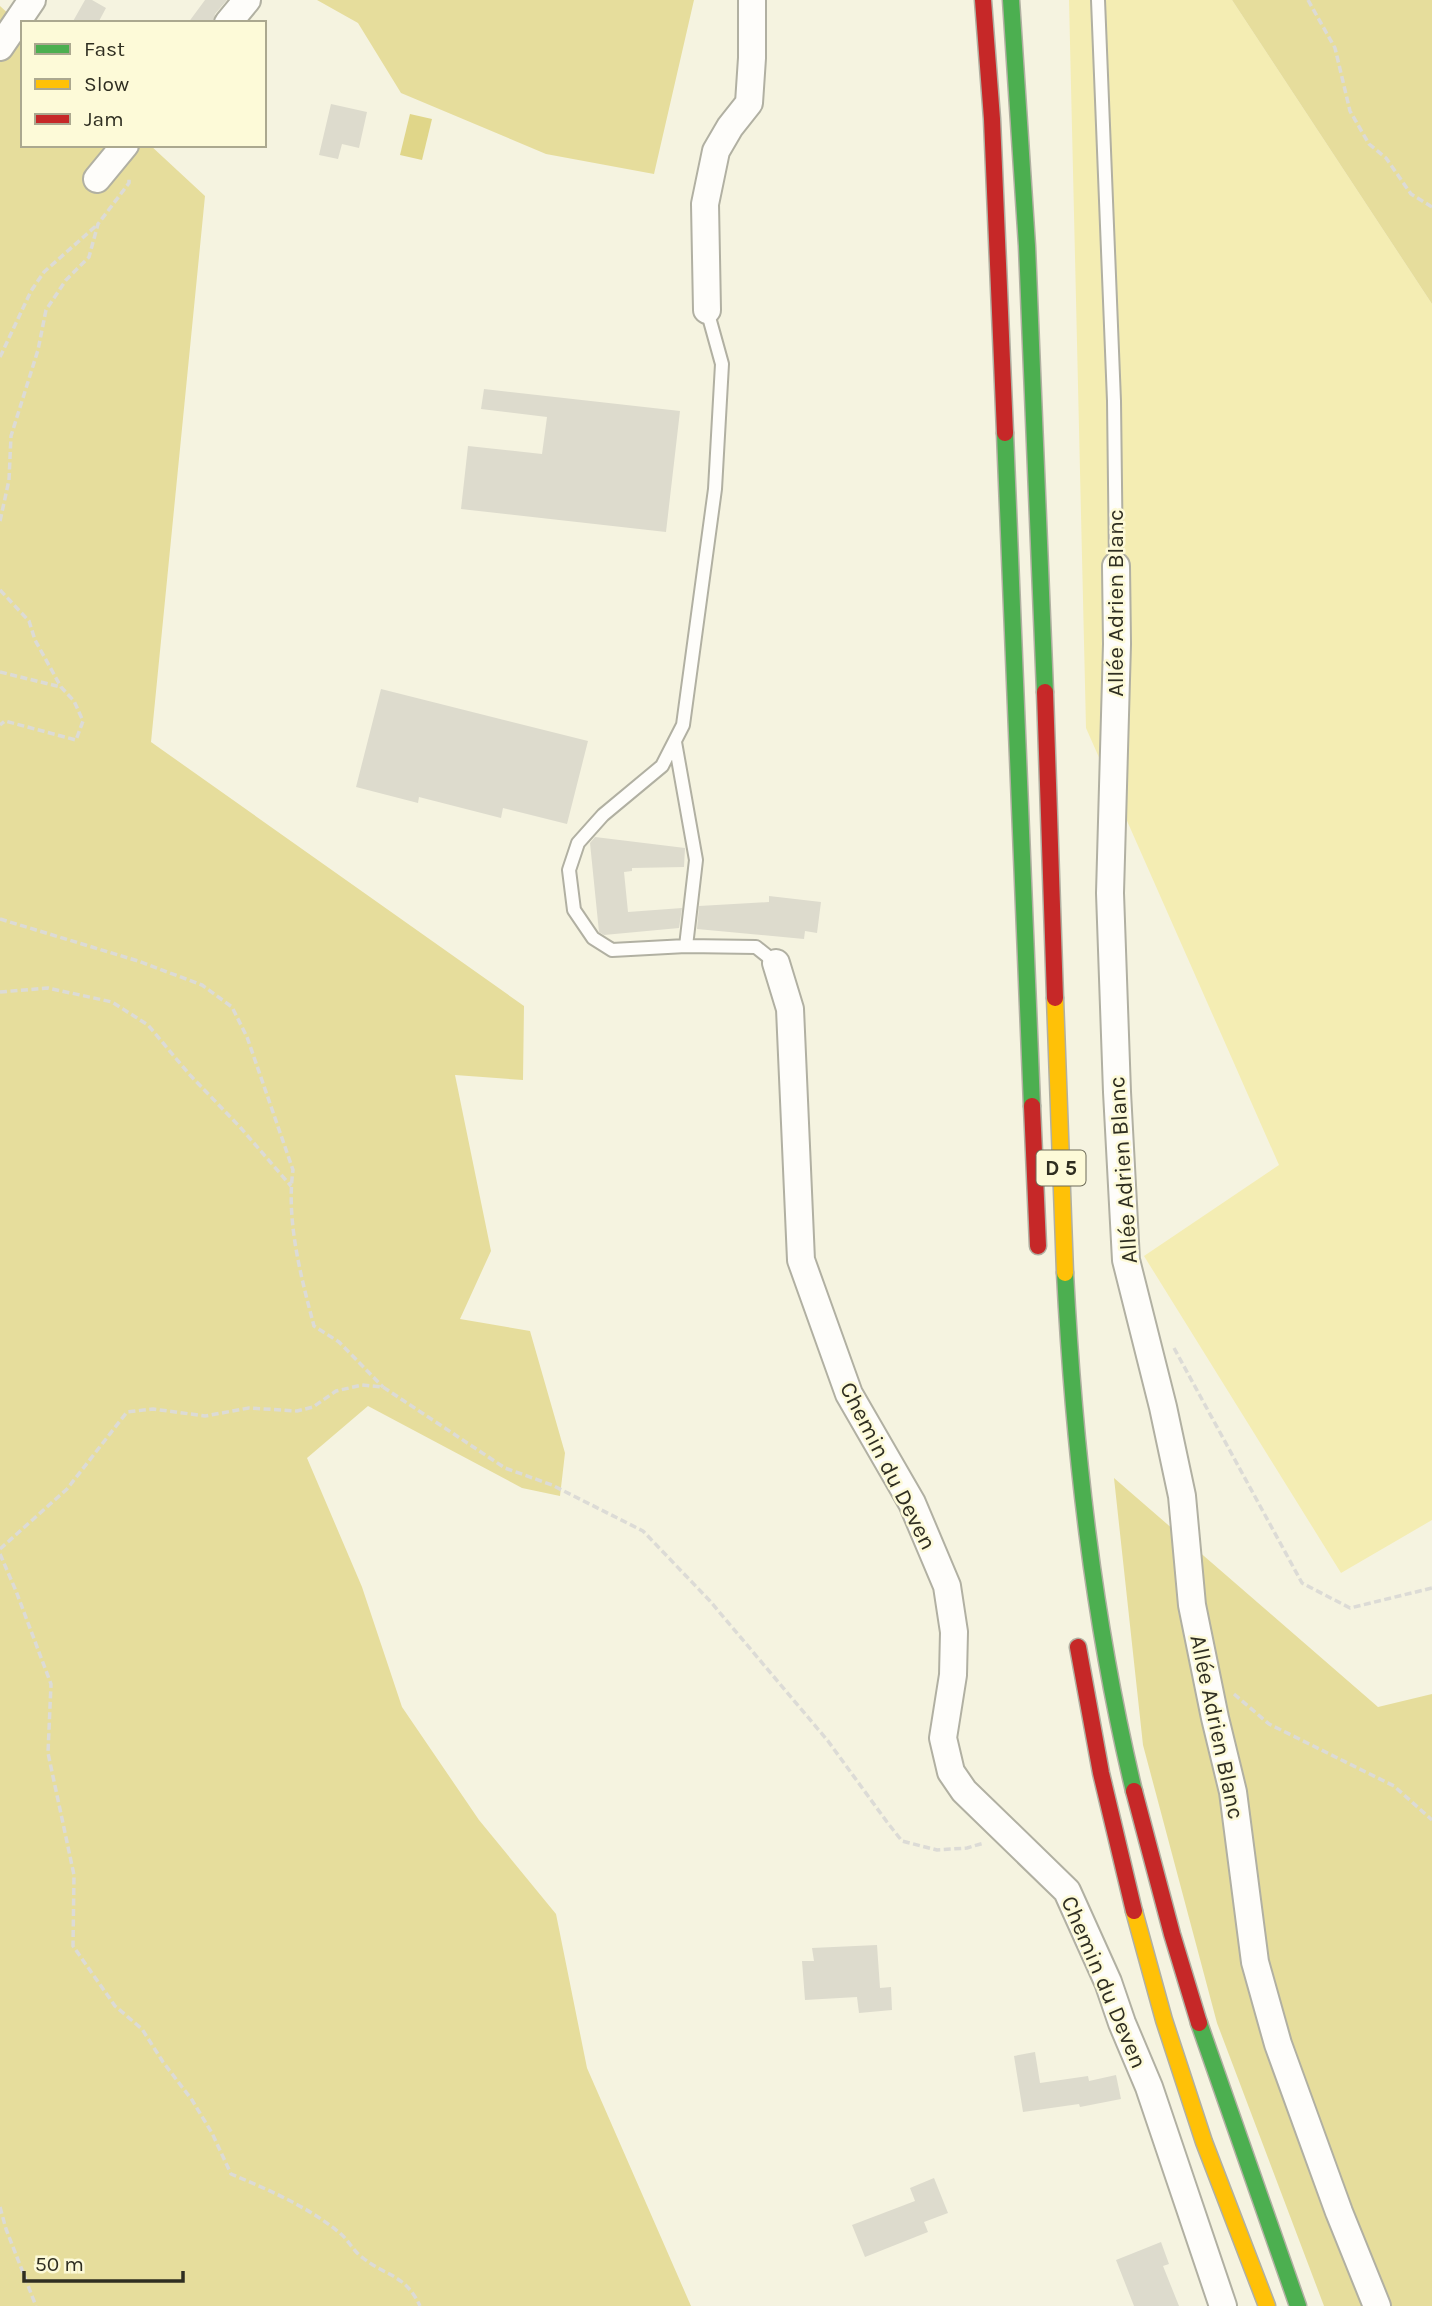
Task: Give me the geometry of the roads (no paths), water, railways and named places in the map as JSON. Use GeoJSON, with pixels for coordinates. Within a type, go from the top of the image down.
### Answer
{"type":"FeatureCollection","features":[{"type":"Feature","properties":{"kind":"main road","name":"D 5"},"geometry":{"type":"LineString","coordinates":[[983,0],[992,119],[1039,1255]]}},
{"type":"Feature","properties":{"kind":"main road","name":"D 5"},"geometry":{"type":"LineString","coordinates":[[1011,0],[1020,114],[1040,573],[1064,1249],[1072,1401],[1088,1550],[1115,1705],[1142,1823],[1180,1963],[1217,2081],[1298,2306]]}},
{"type":"Feature","properties":{"kind":"main road"},"geometry":{"type":"LineString","coordinates":[[1075,1626],[1088,1706],[1115,1837],[1138,1926],[1204,2143],[1267,2306]]}},
{"type":"Feature","properties":{"kind":"street"},"geometry":{"type":"LineString","coordinates":[[0,47],[32,0]]}},
{"type":"Feature","properties":{"kind":"street"},"geometry":{"type":"LineString","coordinates":[[230,21],[247,0]]}},
{"type":"Feature","properties":{"kind":"street"},"geometry":{"type":"LineString","coordinates":[[706,310],[705,204],[716,151],[749,103],[752,0]]}},
{"type":"Feature","properties":{"kind":"street"},"geometry":{"type":"LineString","coordinates":[[97,179],[128,158]]}},
{"type":"Feature","properties":{"kind":"street","name":"Allée Adrien Blanc"},"geometry":{"type":"LineString","coordinates":[[1116,566],[1117,644],[1110,893],[1126,1260],[1161,1396],[1182,1496],[1192,1605],[1233,1793],[1255,1962],[1278,2044],[1339,2212],[1377,2306]]}},
{"type":"Feature","properties":{"kind":"street","name":"Chemin du Deven"},"geometry":{"type":"LineString","coordinates":[[776,963],[790,1009],[801,1259],[849,1394],[912,1503],[947,1586],[954,1632],[953,1675],[943,1738],[951,1772],[964,1791],[1067,1891],[1108,1982],[1149,2087],[1222,2306]]}},
{"type":"Feature","properties":{"kind":"lane","name":"Allée Adrien Blanc"},"geometry":{"type":"LineString","coordinates":[[1098,0],[1114,401],[1116,566]]}},
{"type":"Feature","properties":{"kind":"lane"},"geometry":{"type":"LineString","coordinates":[[706,310],[722,363],[715,489],[683,725],[662,766],[603,815],[578,843],[569,870],[574,910],[593,938],[612,950],[686,946],[756,947],[776,963]]}},
{"type":"Feature","properties":{"kind":"lane"},"geometry":{"type":"LineString","coordinates":[[675,741],[696,860],[686,946]]}}]}
